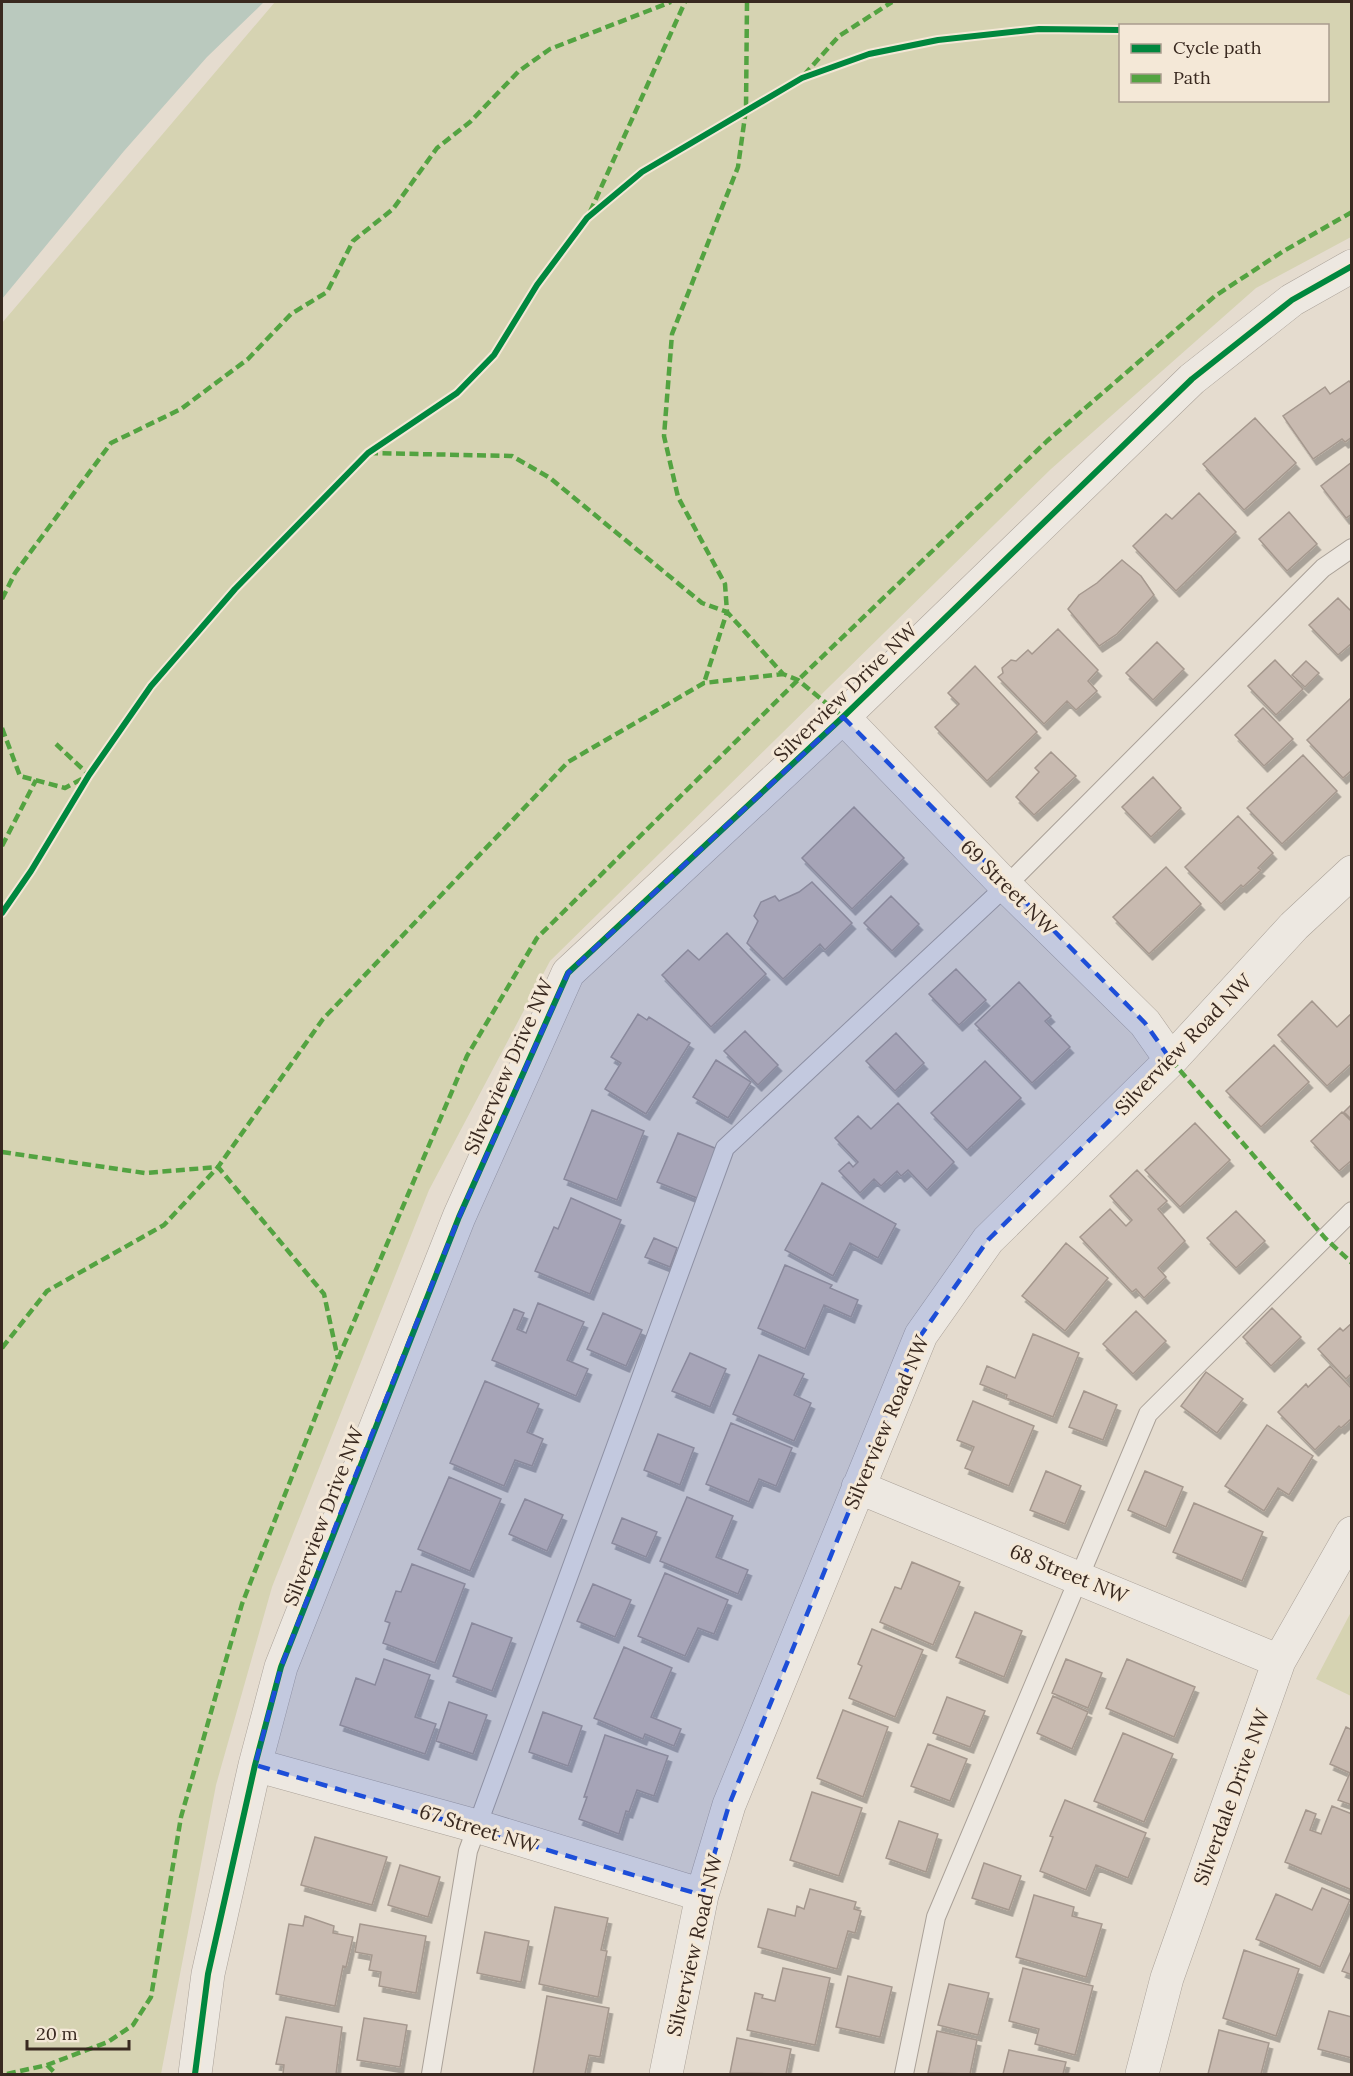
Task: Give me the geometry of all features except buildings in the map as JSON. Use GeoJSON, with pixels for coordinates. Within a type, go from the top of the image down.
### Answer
{"type":"FeatureCollection","features":[{"type":"Feature","properties":{"kind":"street","name":"Silverview Drive NW"},"geometry":{"type":"LineString","coordinates":[[195,2074],[208,1974],[255,1765],[281,1667],[459,1216],[568,973],[843,717],[1192,379],[1292,300],[1352,266]]}},
{"type":"Feature","properties":{"kind":"street","name":"69 Street NW"},"geometry":{"type":"LineString","coordinates":[[843,717],[1006,885],[1145,1023],[1171,1060]]}},
{"type":"Feature","properties":{"kind":"street","name":"Silverview Road NW"},"geometry":{"type":"LineString","coordinates":[[666,2074],[702,1895],[729,1804],[921,1335],[988,1240],[1171,1060],[1294,926],[1352,872]]}},
{"type":"Feature","properties":{"kind":"street","name":"68 Street NW"},"geometry":{"type":"LineString","coordinates":[[858,1487],[1279,1661]]}},
{"type":"Feature","properties":{"kind":"street","name":"Silverdale Drive NW"},"geometry":{"type":"LineString","coordinates":[[1142,2074],[1167,1978],[1279,1661],[1352,1533]]}},
{"type":"Feature","properties":{"kind":"street","name":"67 Street NW"},"geometry":{"type":"LineString","coordinates":[[255,1765],[476,1826],[702,1895]]}},
{"type":"Feature","properties":{"kind":"lane"},"geometry":{"type":"LineString","coordinates":[[431,2074],[468,1851],[725,1148],[1006,885],[1323,568],[1352,548]]}},
{"type":"Feature","properties":{"kind":"lane"},"geometry":{"type":"LineString","coordinates":[[904,2074],[936,1917],[1148,1414],[1352,1211]]}},
{"type":"Feature","properties":{"kind":"highlighted area"},"geometry":{"type":"Polygon","coordinates":[[[843,717],[1145,1023],[1171,1060],[988,1240],[921,1335],[729,1805],[702,1895],[255,1765],[281,1667],[348,1494],[459,1217],[568,973],[843,717]]]}},
{"type":"Feature","properties":{"kind":"shaded area"},"geometry":{"type":"Polygon","coordinates":[[[2,2],[264,2],[207,57],[124,151],[2,299],[2,2]]]}},
{"type":"Feature","properties":{"kind":"shaded area"},"geometry":{"type":"Polygon","coordinates":[[[275,2],[1351,2],[1351,237],[1256,288],[1051,469],[550,961],[429,1190],[272,1587],[216,1785],[161,2074],[2,2074],[2,323],[275,2]]]}},
{"type":"Feature","properties":{"kind":"shaded area"},"geometry":{"type":"Polygon","coordinates":[[[1351,1612],[1351,1696],[1316,1679],[1351,1612]]]}},
{"type":"Feature","properties":{"kind":"marked path"},"geometry":{"type":"LineString","coordinates":[[2,599],[15,573],[111,443],[181,409],[248,359],[291,314],[327,292],[353,241],[393,209],[437,148],[470,122],[519,71],[550,49],[671,2]]}},
{"type":"Feature","properties":{"kind":"marked path"},"geometry":{"type":"LineString","coordinates":[[590,212],[685,2]]}},
{"type":"Feature","properties":{"kind":"marked path"},"geometry":{"type":"LineString","coordinates":[[747,2],[746,109],[738,167],[672,334],[664,436],[678,497],[725,584],[727,612],[783,674],[798,680],[843,717]]}},
{"type":"Feature","properties":{"kind":"marked path"},"geometry":{"type":"LineString","coordinates":[[804,75],[839,36],[892,2]]}},
{"type":"Feature","properties":{"kind":"marked path"},"geometry":{"type":"LineString","coordinates":[[7,2074],[47,2065],[108,2042],[133,2025],[151,1997],[181,1817],[242,1604],[338,1359],[467,1056],[537,938],[798,680],[1047,441],[1215,296],[1282,252],[1352,212]]}},
{"type":"Feature","properties":{"kind":"marked path"},"geometry":{"type":"LineString","coordinates":[[369,453],[512,456],[550,478],[702,603],[727,612],[704,683]]}},
{"type":"Feature","properties":{"kind":"marked path"},"geometry":{"type":"LineString","coordinates":[[2,1348],[47,1291],[164,1225],[218,1167],[323,1019],[568,762],[704,683],[783,674]]}},
{"type":"Feature","properties":{"kind":"marked path"},"geometry":{"type":"LineString","coordinates":[[2,728],[20,776],[65,788],[89,775],[56,744]]}},
{"type":"Feature","properties":{"kind":"marked path"},"geometry":{"type":"LineString","coordinates":[[2,846],[36,780]]}},
{"type":"Feature","properties":{"kind":"marked path"},"geometry":{"type":"LineString","coordinates":[[1171,1060],[1325,1238],[1352,1263]]}},
{"type":"Feature","properties":{"kind":"marked path"},"geometry":{"type":"LineString","coordinates":[[2,1152],[145,1173],[218,1167],[324,1294],[338,1359]]}},
{"type":"Feature","properties":{"kind":"marked path"},"geometry":{"type":"LineString","coordinates":[[47,2065],[56,2074]]}},
{"type":"Feature","properties":{"kind":"cycle path"},"geometry":{"type":"LineString","coordinates":[[2,913],[31,871],[89,775],[151,686],[235,589],[368,453],[457,393],[494,355],[537,285],[587,218],[642,172],[802,78],[869,54],[938,40],[1039,29],[1119,30]]}},
{"type":"Feature","properties":{"kind":"cycle path"},"geometry":{"type":"LineString","coordinates":[[195,2074],[208,1974],[255,1765],[281,1667],[459,1217],[568,973],[843,717],[1192,379],[1292,300],[1352,266]]}}]}
